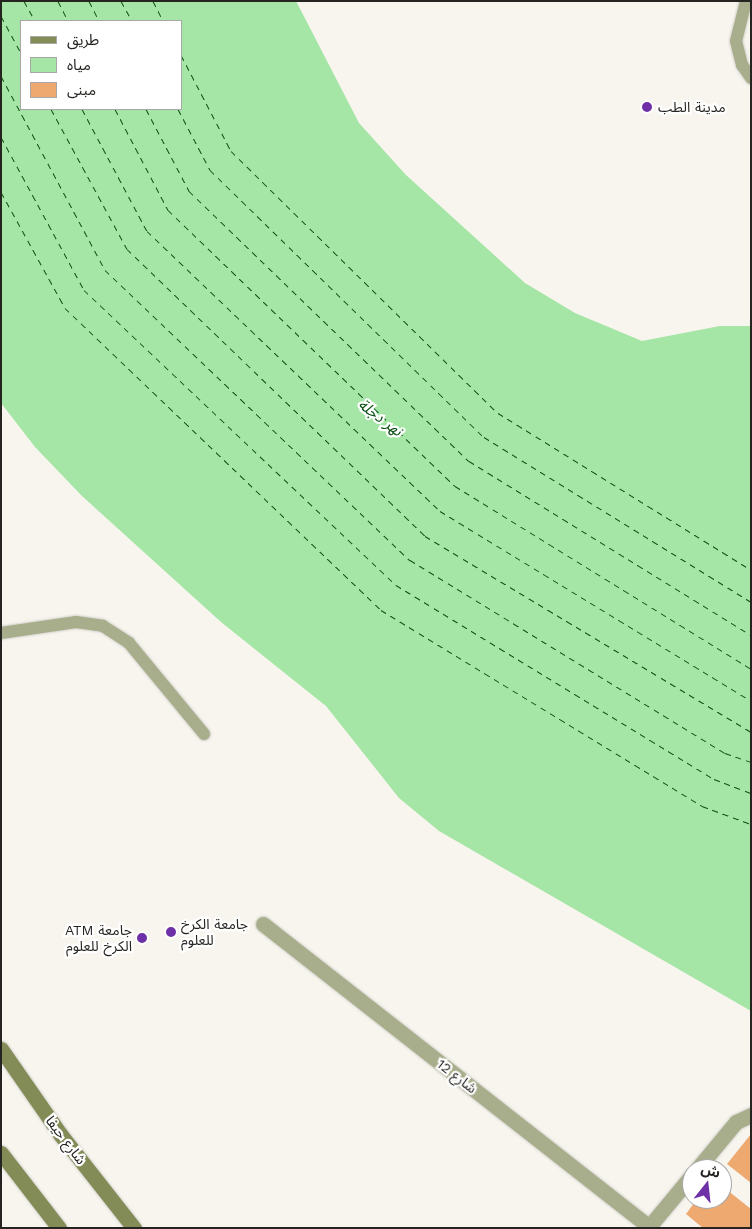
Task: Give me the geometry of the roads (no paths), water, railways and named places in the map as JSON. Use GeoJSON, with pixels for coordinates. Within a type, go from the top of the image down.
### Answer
{"type":"FeatureCollection","features":[{"type":"Feature","properties":{"kind":"main road","name":"شارع حيفا"},"geometry":{"type":"LineString","coordinates":[[1,1049],[60,1134],[134,1228]]}},
{"type":"Feature","properties":{"kind":"main road"},"geometry":{"type":"LineString","coordinates":[[1,1153],[59,1228]]}},
{"type":"Feature","properties":{"kind":"street","name":"شارع 12"},"geometry":{"type":"LineString","coordinates":[[263,924],[649,1227]]}},
{"type":"Feature","properties":{"kind":"street"},"geometry":{"type":"LineString","coordinates":[[705,1159],[736,1122],[750,1115]]}},
{"type":"Feature","properties":{"kind":"street"},"geometry":{"type":"LineString","coordinates":[[649,1227],[682,1187]]}},
{"type":"Feature","properties":{"kind":"lane"},"geometry":{"type":"LineString","coordinates":[[746,1],[736,41],[742,65],[751,78]]}},
{"type":"Feature","properties":{"kind":"lane"},"geometry":{"type":"LineString","coordinates":[[1,633],[76,622],[103,626],[129,644],[204,734]]}},
{"type":"Feature","properties":{"kind":"water","name":"نهر دجلة"},"geometry":{"type":"Polygon","coordinates":[[[1,1],[296,1],[359,123],[406,175],[525,283],[575,313],[642,341],[720,326],[751,326],[751,1011],[439,831],[399,798],[326,706],[221,622],[82,496],[35,447],[1,403],[1,1]]]}},
{"type":"Feature","properties":{"kind":"place","name":"مدينة الطب"},"geometry":{"type":"Point","coordinates":[647,107]}},
{"type":"Feature","properties":{"kind":"place","name":"جامعة الكرخ للعلوم"},"geometry":{"type":"Point","coordinates":[171,932]}},
{"type":"Feature","properties":{"kind":"place","name":"ATM جامعة الكرخ للعلوم"},"geometry":{"type":"Point","coordinates":[142,938]}}]}
